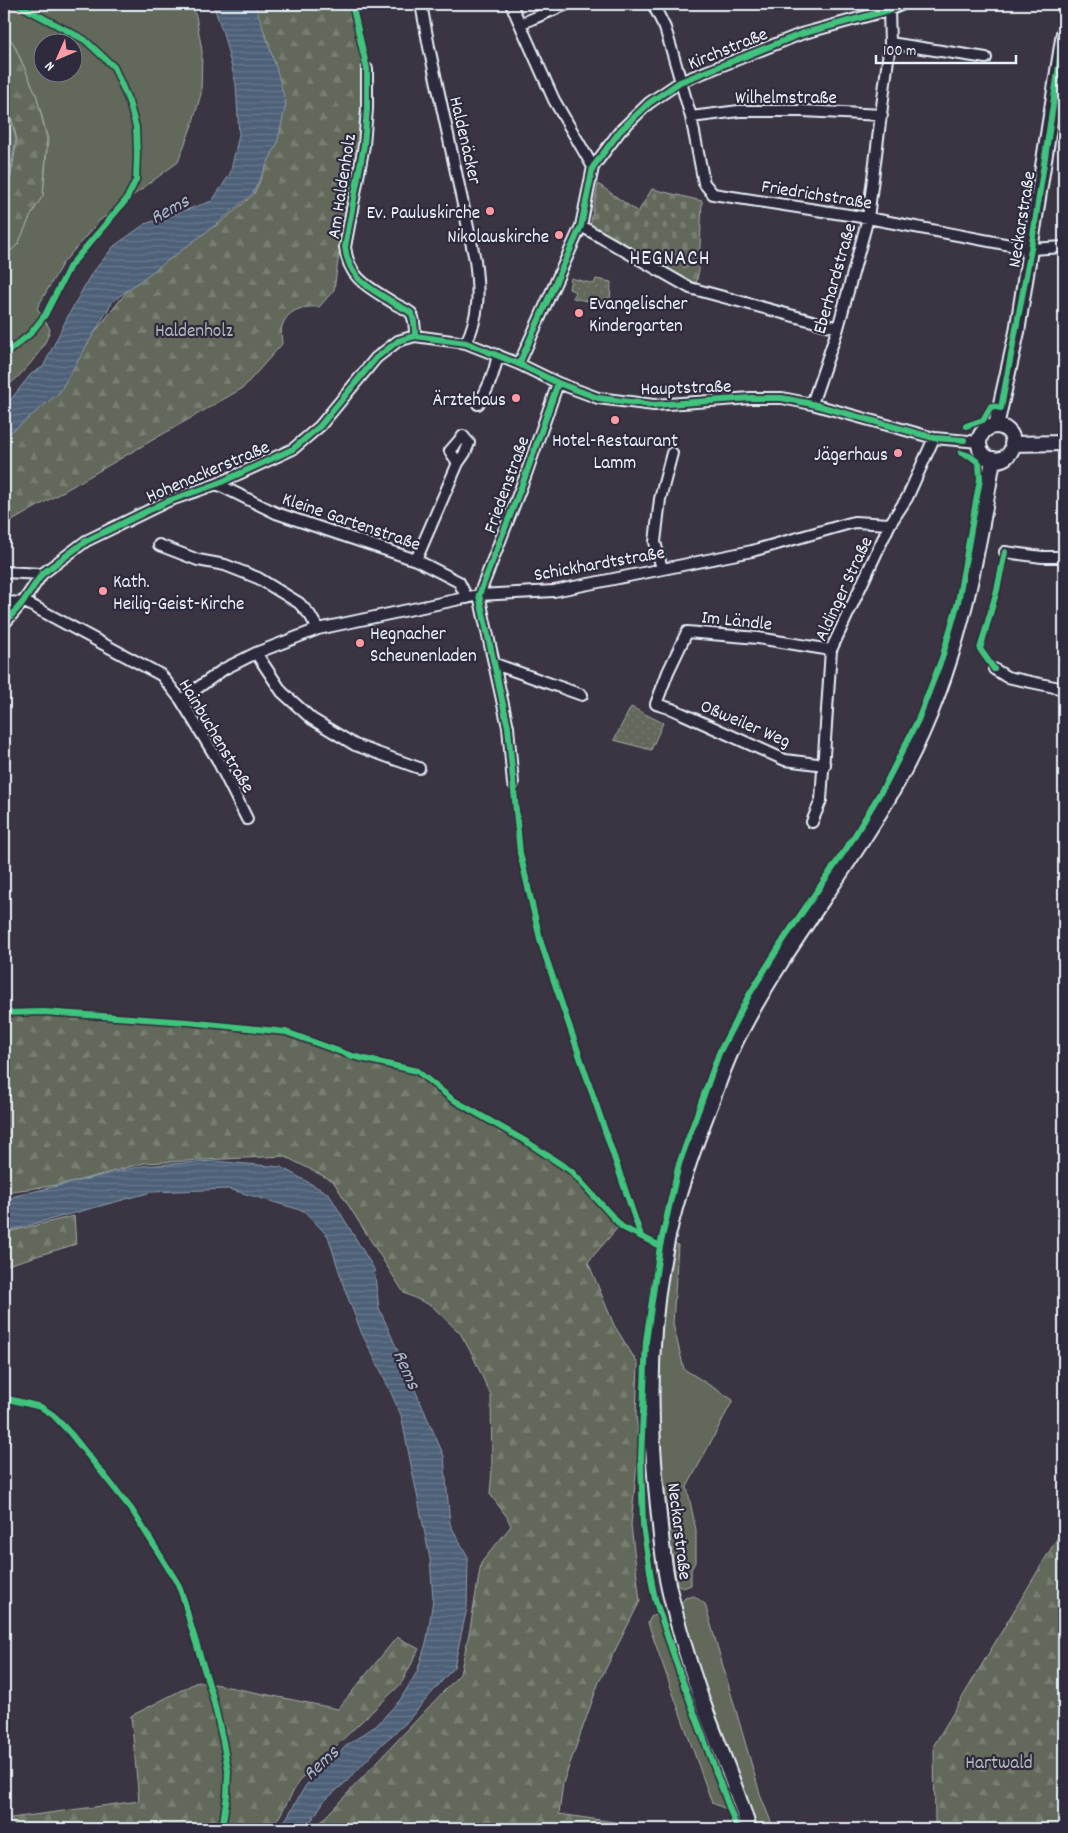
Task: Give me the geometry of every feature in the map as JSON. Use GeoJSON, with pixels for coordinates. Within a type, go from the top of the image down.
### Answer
{"type":"FeatureCollection","features":[{"type":"Feature","properties":{"kind":"main road","name":"Neckarstraße"},"geometry":{"type":"LineString","coordinates":[[996,426],[1015,342],[1064,33]]}},
{"type":"Feature","properties":{"kind":"main road"},"geometry":{"type":"LineString","coordinates":[[996,426],[1008,431],[1012,437],[1012,448],[1006,456],[993,459],[988,458],[981,451],[979,442],[984,430],[996,426]]}},
{"type":"Feature","properties":{"kind":"main road"},"geometry":{"type":"LineString","coordinates":[[1012,444],[1064,443]]}},
{"type":"Feature","properties":{"kind":"main road","name":"Neckarstraße"},"geometry":{"type":"LineString","coordinates":[[749,1829],[698,1688],[670,1594],[662,1541],[655,1479],[651,1413],[655,1321],[667,1240],[702,1124],[740,1033],[776,968],[878,816],[905,768],[930,715],[948,666],[972,581],[993,459]]}},
{"type":"Feature","properties":{"kind":"street","name":"Haldenäcker"},"geometry":{"type":"LineString","coordinates":[[421,4],[477,270],[479,289],[476,317],[466,343]]}},
{"type":"Feature","properties":{"kind":"street"},"geometry":{"type":"LineString","coordinates":[[511,4],[554,100],[593,167]]}},
{"type":"Feature","properties":{"kind":"street"},"geometry":{"type":"LineString","coordinates":[[520,24],[567,4]]}},
{"type":"Feature","properties":{"kind":"street","name":"Friedrichstraße"},"geometry":{"type":"LineString","coordinates":[[653,4],[665,28],[690,117],[704,183],[713,194],[868,218],[1031,249],[1064,247]]}},
{"type":"Feature","properties":{"kind":"street","name":"Kirchstraße"},"geometry":{"type":"LineString","coordinates":[[518,364],[581,226],[593,167],[620,131],[637,114],[649,103],[680,82],[800,34],[889,10],[903,4]]}},
{"type":"Feature","properties":{"kind":"street","name":"Eberhardstraße"},"geometry":{"type":"LineString","coordinates":[[812,404],[838,328],[868,218],[890,43],[889,10]]}},
{"type":"Feature","properties":{"kind":"street"},"geometry":{"type":"LineString","coordinates":[[890,43],[986,58]]}},
{"type":"Feature","properties":{"kind":"street","name":"Am Haldenholz"},"geometry":{"type":"LineString","coordinates":[[367,69],[367,109],[364,145],[345,247],[346,258],[349,267],[357,278],[411,313],[415,324],[416,336]]}},
{"type":"Feature","properties":{"kind":"street","name":"Wilhelmstraße"},"geometry":{"type":"LineString","coordinates":[[690,117],[738,111],[803,111],[882,116]]}},
{"type":"Feature","properties":{"kind":"street"},"geometry":{"type":"LineString","coordinates":[[581,226],[690,288],[838,328]]}},
{"type":"Feature","properties":{"kind":"street","name":"Hauptstraße"},"geometry":{"type":"LineString","coordinates":[[416,336],[466,343],[558,383],[598,398],[654,405],[751,398],[782,398],[812,404],[934,438],[979,442]]}},
{"type":"Feature","properties":{"kind":"street","name":"Hohenackerstraße"},"geometry":{"type":"LineString","coordinates":[[4,624],[23,602],[42,574],[86,541],[168,501],[217,484],[293,449],[320,426],[376,358],[398,341],[416,336]]}},
{"type":"Feature","properties":{"kind":"street"},"geometry":{"type":"LineString","coordinates":[[478,404],[487,392],[498,356]]}},
{"type":"Feature","properties":{"kind":"street","name":"Friedenstraße"},"geometry":{"type":"LineString","coordinates":[[479,595],[525,477],[558,383]]}},
{"type":"Feature","properties":{"kind":"street","name":"Aldinger Straße"},"geometry":{"type":"LineString","coordinates":[[812,822],[821,800],[830,650],[890,524],[907,498],[934,438]]}},
{"type":"Feature","properties":{"kind":"street"},"geometry":{"type":"LineString","coordinates":[[662,569],[656,542],[660,499],[672,453]]}},
{"type":"Feature","properties":{"kind":"street"},"geometry":{"type":"LineString","coordinates":[[416,560],[458,463]]}},
{"type":"Feature","properties":{"kind":"street","name":"Kleine Gartenstraße"},"geometry":{"type":"LineString","coordinates":[[217,484],[276,513],[416,560],[459,582],[467,598]]}},
{"type":"Feature","properties":{"kind":"street","name":"Schickhardtstraße"},"geometry":{"type":"LineString","coordinates":[[181,700],[224,669],[256,653],[318,629],[479,595],[554,591],[752,551],[854,522],[890,524]]}},
{"type":"Feature","properties":{"kind":"street"},"geometry":{"type":"LineString","coordinates":[[159,545],[198,560],[225,565],[258,578],[299,603],[310,615],[318,629]]}},
{"type":"Feature","properties":{"kind":"street"},"geometry":{"type":"LineString","coordinates":[[1005,552],[1042,557],[1064,557]]}},
{"type":"Feature","properties":{"kind":"street"},"geometry":{"type":"LineString","coordinates":[[4,572],[42,574]]}},
{"type":"Feature","properties":{"kind":"street"},"geometry":{"type":"LineString","coordinates":[[479,595],[508,727],[513,784]]}},
{"type":"Feature","properties":{"kind":"street"},"geometry":{"type":"LineString","coordinates":[[4,602],[23,602]]}},
{"type":"Feature","properties":{"kind":"street","name":"Hainbuchenstraße"},"geometry":{"type":"LineString","coordinates":[[23,602],[160,674],[181,700],[217,759],[247,819]]}},
{"type":"Feature","properties":{"kind":"street","name":"Im Ländle"},"geometry":{"type":"LineString","coordinates":[[656,704],[668,672],[687,632],[758,638],[830,650]]}},
{"type":"Feature","properties":{"kind":"street"},"geometry":{"type":"LineString","coordinates":[[256,653],[282,692],[312,718],[355,745],[419,768]]}},
{"type":"Feature","properties":{"kind":"street"},"geometry":{"type":"LineString","coordinates":[[495,664],[582,695]]}},
{"type":"Feature","properties":{"kind":"street"},"geometry":{"type":"LineString","coordinates":[[994,669],[1007,677],[1064,689]]}},
{"type":"Feature","properties":{"kind":"street","name":"Oßweiler Weg"},"geometry":{"type":"LineString","coordinates":[[656,704],[785,760],[824,765]]}},
{"type":"Feature","properties":{"kind":"green space"},"geometry":{"type":"Polygon","coordinates":[[[4,4],[190,4],[196,16],[202,51],[201,94],[178,162],[99,221],[62,264],[37,308],[50,329],[48,337],[38,354],[4,389],[4,258],[18,244],[30,217],[43,195],[48,139],[36,94],[14,44],[4,32],[4,4]]]}},
{"type":"Feature","properties":{"kind":"green space","name":"Haldenholz"},"geometry":{"type":"Polygon","coordinates":[[[249,4],[349,4],[351,8],[363,72],[361,145],[346,204],[334,290],[319,307],[303,308],[289,315],[282,326],[282,344],[243,388],[12,521],[4,522],[4,431],[88,341],[139,276],[186,237],[218,225],[254,194],[271,154],[249,4]]]}},
{"type":"Feature","properties":{"kind":"green space"},"geometry":{"type":"Polygon","coordinates":[[[4,32],[13,43],[36,94],[47,139],[43,195],[30,217],[18,244],[4,257],[4,192],[11,176],[17,140],[6,96],[4,97],[4,32]]]}},
{"type":"Feature","properties":{"kind":"green space"},"geometry":{"type":"Polygon","coordinates":[[[6,96],[16,139],[10,176],[4,190],[4,98],[6,96]]]}},
{"type":"Feature","properties":{"kind":"green space"},"geometry":{"type":"Polygon","coordinates":[[[598,184],[638,212],[652,189],[702,201],[699,270],[696,284],[688,286],[590,227],[598,184]]]}},
{"type":"Feature","properties":{"kind":"green space"},"geometry":{"type":"Polygon","coordinates":[[[571,278],[594,284],[596,279],[611,282],[610,306],[573,298],[576,292],[569,289],[571,278]]]}},
{"type":"Feature","properties":{"kind":"green space"},"geometry":{"type":"Polygon","coordinates":[[[631,707],[663,723],[651,750],[614,740],[631,707]]]}},
{"type":"Feature","properties":{"kind":"green space"},"geometry":{"type":"Polygon","coordinates":[[[43,1015],[286,1033],[352,1057],[417,1073],[451,1102],[526,1144],[573,1174],[620,1225],[588,1262],[614,1325],[638,1364],[636,1415],[639,1443],[631,1525],[640,1601],[599,1682],[563,1783],[559,1814],[662,1829],[314,1829],[460,1674],[481,1563],[511,1526],[507,1517],[490,1494],[492,1469],[491,1396],[460,1333],[432,1306],[404,1293],[333,1181],[284,1156],[144,1163],[66,1184],[12,1191],[4,1196],[4,1016],[43,1015]]]}},
{"type":"Feature","properties":{"kind":"green space"},"geometry":{"type":"Polygon","coordinates":[[[74,1216],[76,1244],[4,1266],[4,1235],[8,1232],[74,1216]]]}},
{"type":"Feature","properties":{"kind":"green space"},"geometry":{"type":"Polygon","coordinates":[[[667,1240],[678,1245],[673,1324],[684,1369],[733,1400],[687,1487],[696,1530],[696,1560],[691,1570],[691,1585],[683,1588],[677,1584],[658,1478],[651,1413],[667,1240]]]}},
{"type":"Feature","properties":{"kind":"green space","name":"Hartwald"},"geometry":{"type":"Polygon","coordinates":[[[1064,1527],[1064,1829],[942,1829],[935,1823],[934,1745],[1064,1527]]]}},
{"type":"Feature","properties":{"kind":"green space"},"geometry":{"type":"Polygon","coordinates":[[[694,1596],[705,1604],[761,1797],[774,1829],[749,1829],[675,1612],[685,1598],[694,1596]]]}},
{"type":"Feature","properties":{"kind":"green space"},"geometry":{"type":"Polygon","coordinates":[[[660,1612],[680,1674],[731,1811],[712,1803],[648,1623],[651,1617],[660,1612]]]}},
{"type":"Feature","properties":{"kind":"green space"},"geometry":{"type":"Polygon","coordinates":[[[397,1637],[419,1649],[401,1684],[299,1781],[279,1817],[268,1829],[16,1829],[11,1818],[139,1801],[131,1716],[199,1681],[338,1709],[397,1637]]]}},
{"type":"Feature","properties":{"kind":"water"},"geometry":{"type":"Polygon","coordinates":[[[213,4],[255,4],[286,104],[277,144],[253,193],[217,224],[113,301],[59,393],[4,436],[4,408],[31,374],[43,367],[90,276],[114,246],[145,224],[212,201],[230,174],[239,135],[236,84],[223,33],[213,4]]]}},
{"type":"Feature","properties":{"kind":"water"},"geometry":{"type":"Polygon","coordinates":[[[213,1161],[281,1167],[329,1194],[374,1269],[379,1308],[444,1456],[450,1524],[468,1557],[467,1608],[454,1667],[405,1724],[324,1801],[306,1829],[276,1829],[286,1819],[306,1785],[347,1745],[377,1725],[400,1700],[417,1672],[427,1640],[433,1599],[430,1559],[401,1415],[362,1334],[345,1290],[328,1236],[304,1211],[229,1189],[152,1192],[4,1232],[4,1202],[15,1196],[142,1166],[213,1161]]]}},
{"type":"Feature","properties":{"kind":"cycle path"},"geometry":{"type":"LineString","coordinates":[[4,355],[30,334],[45,315],[70,266],[126,200],[136,180],[137,154],[136,127],[129,102],[114,67],[85,40],[17,4]]}},
{"type":"Feature","properties":{"kind":"cycle path"},"geometry":{"type":"LineString","coordinates":[[352,4],[367,69],[367,109],[364,145],[345,247],[347,259],[356,276],[370,288],[411,313],[414,321],[415,336]]}},
{"type":"Feature","properties":{"kind":"cycle path"},"geometry":{"type":"LineString","coordinates":[[519,364],[581,226],[593,167],[620,131],[649,103],[680,82],[801,34],[889,10],[903,4]]}},
{"type":"Feature","properties":{"kind":"cycle path"},"geometry":{"type":"LineString","coordinates":[[966,426],[983,420],[991,406],[1001,408],[1031,249],[1064,33]]}},
{"type":"Feature","properties":{"kind":"cycle path"},"geometry":{"type":"LineString","coordinates":[[4,624],[23,602],[42,574],[86,541],[168,501],[217,484],[293,449],[320,426],[376,358],[398,341],[415,336],[466,343],[519,364],[558,383],[598,398],[654,405],[751,398],[782,398],[812,404],[934,438],[964,440]]}},
{"type":"Feature","properties":{"kind":"cycle path"},"geometry":{"type":"LineString","coordinates":[[558,383],[525,477],[479,595],[508,727],[520,853],[541,943],[641,1236]]}},
{"type":"Feature","properties":{"kind":"cycle path"},"geometry":{"type":"LineString","coordinates":[[737,1829],[680,1674],[655,1599],[643,1526],[641,1458],[646,1341],[660,1246],[679,1164],[719,1053],[749,995],[784,939],[852,840],[886,783],[918,720],[942,658],[958,602],[980,479],[979,463],[970,456],[961,453]]}},
{"type":"Feature","properties":{"kind":"cycle path"},"geometry":{"type":"LineString","coordinates":[[994,669],[980,649],[997,590],[1005,552]]}},
{"type":"Feature","properties":{"kind":"cycle path"},"geometry":{"type":"LineString","coordinates":[[4,1013],[44,1012],[188,1022],[286,1032],[352,1056],[417,1071],[452,1099],[527,1142],[571,1171],[622,1227],[660,1246]]}},
{"type":"Feature","properties":{"kind":"cycle path"},"geometry":{"type":"LineString","coordinates":[[4,1398],[41,1407],[53,1415],[71,1434],[132,1510],[178,1584],[213,1698],[223,1742],[228,1770],[227,1795],[222,1829]]}},
{"type":"Feature","properties":{"kind":"place","name":"Ev. Pauluskirche"},"geometry":{"type":"Point","coordinates":[490,211]}},
{"type":"Feature","properties":{"kind":"place","name":"Nikolauskirche"},"geometry":{"type":"Point","coordinates":[559,235]}},
{"type":"Feature","properties":{"kind":"place","name":"Evangelischer Kindergarten"},"geometry":{"type":"Point","coordinates":[579,313]}},
{"type":"Feature","properties":{"kind":"place","name":"Ärztehaus"},"geometry":{"type":"Point","coordinates":[516,398]}},
{"type":"Feature","properties":{"kind":"place","name":"Hotel-Restaurant Lamm"},"geometry":{"type":"Point","coordinates":[615,420]}},
{"type":"Feature","properties":{"kind":"place","name":"Jägerhaus"},"geometry":{"type":"Point","coordinates":[898,453]}},
{"type":"Feature","properties":{"kind":"place","name":"Kath. Heilig-Geist-Kirche"},"geometry":{"type":"Point","coordinates":[103,591]}},
{"type":"Feature","properties":{"kind":"place","name":"Hegnacher Scheunenladen"},"geometry":{"type":"Point","coordinates":[360,643]}},
{"type":"Feature","properties":{"kind":"district","name":"HEGNACH"},"geometry":{"type":"Point","coordinates":[670,257]}},
{"type":"Feature","properties":{"kind":"water label","name":"Rems"},"geometry":{"type":"Point","coordinates":[169,208]}},
{"type":"Feature","properties":{"kind":"water label","name":"Rems"},"geometry":{"type":"Point","coordinates":[408,1369]}},
{"type":"Feature","properties":{"kind":"water label","name":"Rems"},"geometry":{"type":"Point","coordinates":[320,1762]}}]}
